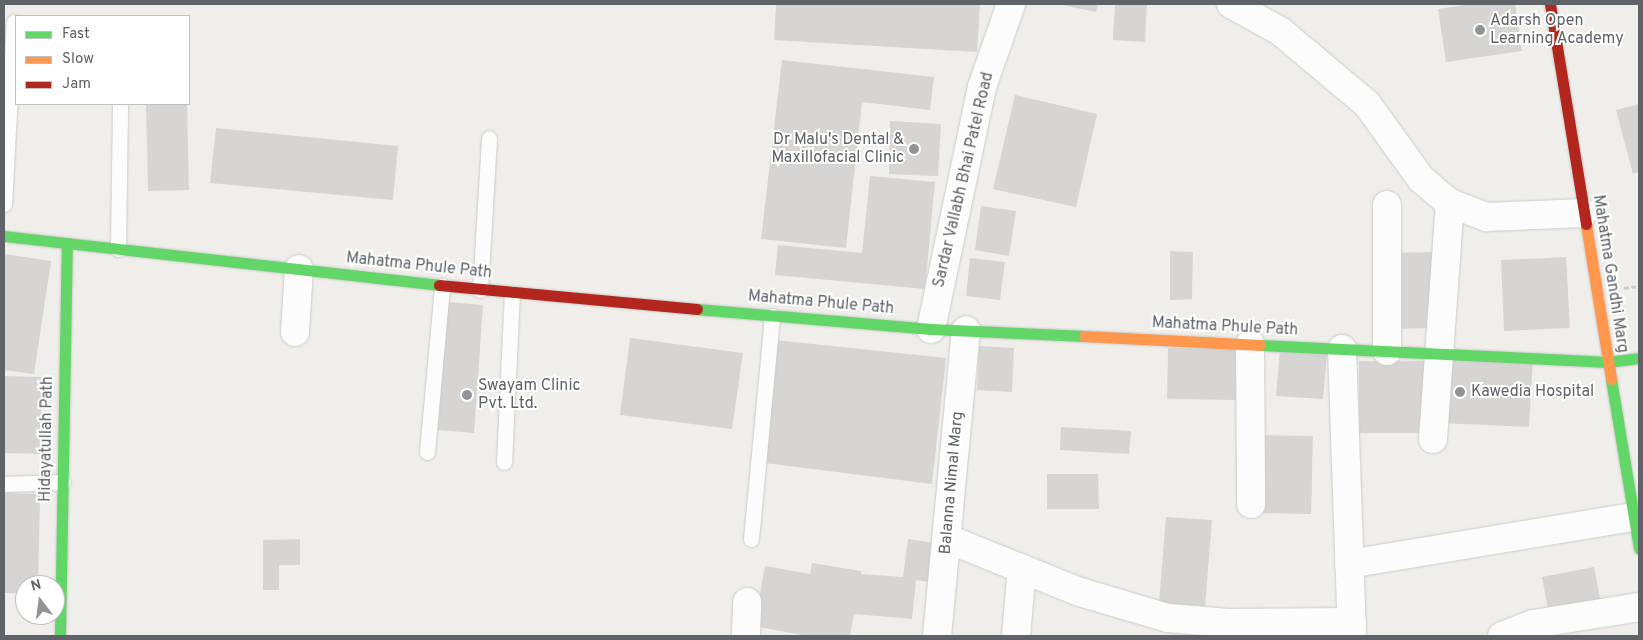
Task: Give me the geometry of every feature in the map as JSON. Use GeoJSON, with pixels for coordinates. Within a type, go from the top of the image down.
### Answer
{"type":"FeatureCollection","features":[{"type":"Feature","properties":{"kind":"main road","name":"Mahatma Gandhi Marg"},"geometry":{"type":"LineString","coordinates":[[1550,4],[1639,549]]}},
{"type":"Feature","properties":{"kind":"main road","name":"Mahatma Phule Path"},"geometry":{"type":"LineString","coordinates":[[4,236],[480,290],[931,329],[1607,362],[1639,358]]}},
{"type":"Feature","properties":{"kind":"main road","name":"Hidayatullah Path"},"geometry":{"type":"LineString","coordinates":[[60,636],[67,243]]}},
{"type":"Feature","properties":{"kind":"street","name":"Sardar Vallabh Bhai Patel Road"},"geometry":{"type":"LineString","coordinates":[[931,329],[982,87],[1011,4]]}},
{"type":"Feature","properties":{"kind":"street"},"geometry":{"type":"LineString","coordinates":[[1231,4],[1280,32],[1368,104],[1421,179],[1450,202],[1487,217],[1584,215]]}},
{"type":"Feature","properties":{"kind":"street"},"geometry":{"type":"LineString","coordinates":[[1433,439],[1441,354],[1450,202]]}},
{"type":"Feature","properties":{"kind":"street"},"geometry":{"type":"LineString","coordinates":[[1387,205],[1387,351]]}},
{"type":"Feature","properties":{"kind":"street"},"geometry":{"type":"LineString","coordinates":[[295,332],[299,270]]}},
{"type":"Feature","properties":{"kind":"street","name":"Balanna Nimal Marg"},"geometry":{"type":"LineString","coordinates":[[937,636],[948,539],[966,330]]}},
{"type":"Feature","properties":{"kind":"street"},"geometry":{"type":"LineString","coordinates":[[1250,344],[1251,504]]}},
{"type":"Feature","properties":{"kind":"street"},"geometry":{"type":"LineString","coordinates":[[948,539],[1168,627],[1228,623],[1352,629],[1342,349]]}},
{"type":"Feature","properties":{"kind":"street"},"geometry":{"type":"LineString","coordinates":[[1350,564],[1634,517]]}},
{"type":"Feature","properties":{"kind":"street"},"geometry":{"type":"LineString","coordinates":[[1016,636],[1022,568]]}},
{"type":"Feature","properties":{"kind":"street"},"geometry":{"type":"LineString","coordinates":[[746,636],[747,602]]}},
{"type":"Feature","properties":{"kind":"street"},"geometry":{"type":"LineString","coordinates":[[1502,636],[1533,624],[1639,607]]}},
{"type":"Feature","properties":{"kind":"lane"},"geometry":{"type":"LineString","coordinates":[[4,204],[14,22]]}},
{"type":"Feature","properties":{"kind":"lane"},"geometry":{"type":"LineString","coordinates":[[118,249],[120,105]]}},
{"type":"Feature","properties":{"kind":"lane"},"geometry":{"type":"LineString","coordinates":[[480,290],[489,138]]}},
{"type":"Feature","properties":{"kind":"lane"},"geometry":{"type":"LineString","coordinates":[[427,452],[442,286]]}},
{"type":"Feature","properties":{"kind":"lane"},"geometry":{"type":"LineString","coordinates":[[504,462],[512,293]]}},
{"type":"Feature","properties":{"kind":"lane"},"geometry":{"type":"LineString","coordinates":[[751,538],[772,316]]}},
{"type":"Feature","properties":{"kind":"lane"},"geometry":{"type":"LineString","coordinates":[[4,484],[63,482]]}},
{"type":"Feature","properties":{"kind":"building"},"geometry":{"type":"Polygon","coordinates":[[[776,4],[980,4],[977,52],[774,40],[776,4]]]}},
{"type":"Feature","properties":{"kind":"building"},"geometry":{"type":"Polygon","coordinates":[[[1057,4],[1098,4],[1096,12],[1057,4]]]}},
{"type":"Feature","properties":{"kind":"building"},"geometry":{"type":"Polygon","coordinates":[[[1115,4],[1147,4],[1145,42],[1113,40],[1115,4]]]}},
{"type":"Feature","properties":{"kind":"building","name":"Adarsh Open Learning Academy"},"geometry":{"type":"Polygon","coordinates":[[[1471,4],[1515,4],[1522,51],[1446,62],[1438,9],[1471,4]]]}},
{"type":"Feature","properties":{"kind":"building"},"geometry":{"type":"Polygon","coordinates":[[[782,60],[934,77],[930,110],[862,102],[846,248],[761,239],[782,60]]]}},
{"type":"Feature","properties":{"kind":"building"},"geometry":{"type":"Polygon","coordinates":[[[1015,95],[1097,114],[1076,207],[993,189],[1015,95]]]}},
{"type":"Feature","properties":{"kind":"building"},"geometry":{"type":"Polygon","coordinates":[[[1639,104],[1639,172],[1633,174],[1616,110],[1639,104]]]}},
{"type":"Feature","properties":{"kind":"building"},"geometry":{"type":"Polygon","coordinates":[[[146,105],[187,105],[189,190],[148,191],[146,105]]]}},
{"type":"Feature","properties":{"kind":"building","name":"Dr Malu's Dental & Maxillofacial Clinic"},"geometry":{"type":"Polygon","coordinates":[[[890,121],[941,124],[938,176],[889,174],[890,121]]]}},
{"type":"Feature","properties":{"kind":"building"},"geometry":{"type":"Polygon","coordinates":[[[216,128],[398,146],[393,200],[210,183],[216,128]]]}},
{"type":"Feature","properties":{"kind":"building"},"geometry":{"type":"Polygon","coordinates":[[[870,176],[935,182],[925,289],[775,275],[778,245],[862,253],[870,176]]]}},
{"type":"Feature","properties":{"kind":"building"},"geometry":{"type":"Polygon","coordinates":[[[981,206],[1016,211],[1009,256],[975,250],[981,206]]]}},
{"type":"Feature","properties":{"kind":"building"},"geometry":{"type":"Polygon","coordinates":[[[1170,251],[1193,252],[1192,299],[1170,300],[1170,251]]]}},
{"type":"Feature","properties":{"kind":"building"},"geometry":{"type":"Polygon","coordinates":[[[1432,252],[1433,328],[1396,329],[1395,253],[1432,252]]]}},
{"type":"Feature","properties":{"kind":"building"},"geometry":{"type":"Polygon","coordinates":[[[4,254],[51,261],[34,374],[4,370],[4,254]]]}},
{"type":"Feature","properties":{"kind":"building"},"geometry":{"type":"Polygon","coordinates":[[[1566,257],[1570,328],[1504,331],[1501,260],[1566,257]]]}},
{"type":"Feature","properties":{"kind":"building"},"geometry":{"type":"Polygon","coordinates":[[[970,258],[1005,262],[1000,300],[966,296],[970,258]]]}},
{"type":"Feature","properties":{"kind":"building"},"geometry":{"type":"Polygon","coordinates":[[[447,302],[483,305],[474,433],[438,430],[447,302]]]}},
{"type":"Feature","properties":{"kind":"building"},"geometry":{"type":"Polygon","coordinates":[[[630,338],[743,353],[732,429],[620,415],[630,338]]]}},
{"type":"Feature","properties":{"kind":"building"},"geometry":{"type":"Polygon","coordinates":[[[775,340],[946,358],[932,484],[765,463],[775,340]]]}},
{"type":"Feature","properties":{"kind":"building"},"geometry":{"type":"Polygon","coordinates":[[[979,346],[1014,348],[1012,392],[977,390],[979,346]]]}},
{"type":"Feature","properties":{"kind":"building"},"geometry":{"type":"Polygon","coordinates":[[[1168,348],[1248,349],[1247,400],[1167,399],[1168,348]]]}},
{"type":"Feature","properties":{"kind":"building"},"geometry":{"type":"Polygon","coordinates":[[[1280,350],[1327,354],[1323,399],[1276,396],[1280,350]]]}},
{"type":"Feature","properties":{"kind":"building"},"geometry":{"type":"Polygon","coordinates":[[[1442,355],[1533,359],[1529,427],[1439,423],[1442,355]]]}},
{"type":"Feature","properties":{"kind":"building"},"geometry":{"type":"Polygon","coordinates":[[[1359,361],[1426,361],[1425,433],[1359,433],[1359,361]]]}},
{"type":"Feature","properties":{"kind":"building"},"geometry":{"type":"Polygon","coordinates":[[[4,376],[42,377],[40,454],[4,453],[4,376]]]}},
{"type":"Feature","properties":{"kind":"building"},"geometry":{"type":"Polygon","coordinates":[[[1061,427],[1131,431],[1129,454],[1060,450],[1061,427]]]}},
{"type":"Feature","properties":{"kind":"building"},"geometry":{"type":"Polygon","coordinates":[[[1256,435],[1313,436],[1311,514],[1255,513],[1256,435]]]}},
{"type":"Feature","properties":{"kind":"building"},"geometry":{"type":"Polygon","coordinates":[[[1047,474],[1098,474],[1099,509],[1047,509],[1047,474]]]}},
{"type":"Feature","properties":{"kind":"building"},"geometry":{"type":"Polygon","coordinates":[[[4,493],[40,494],[38,575],[15,575],[15,593],[4,593],[4,493]]]}},
{"type":"Feature","properties":{"kind":"building"},"geometry":{"type":"Polygon","coordinates":[[[1166,517],[1212,520],[1205,606],[1159,603],[1166,517]]]}},
{"type":"Feature","properties":{"kind":"building"},"geometry":{"type":"Polygon","coordinates":[[[300,539],[300,565],[279,565],[279,590],[263,590],[263,540],[300,539]]]}},
{"type":"Feature","properties":{"kind":"building"},"geometry":{"type":"Polygon","coordinates":[[[908,539],[942,544],[936,583],[916,580],[912,619],[854,614],[850,636],[808,636],[754,626],[765,566],[810,574],[812,563],[861,571],[861,574],[903,577],[908,539]]]}},
{"type":"Feature","properties":{"kind":"building"},"geometry":{"type":"Polygon","coordinates":[[[1594,567],[1601,603],[1549,614],[1542,577],[1594,567]]]}},
{"type":"Feature","properties":{"kind":"traffic: fast"},"geometry":{"type":"LineString","coordinates":[[4,236],[439,285]]}},
{"type":"Feature","properties":{"kind":"traffic: fast"},"geometry":{"type":"LineString","coordinates":[[60,636],[67,243]]}},
{"type":"Feature","properties":{"kind":"traffic: fast"},"geometry":{"type":"LineString","coordinates":[[697,309],[931,329],[1084,336]]}},
{"type":"Feature","properties":{"kind":"traffic: fast"},"geometry":{"type":"LineString","coordinates":[[1260,345],[1607,362],[1639,358]]}},
{"type":"Feature","properties":{"kind":"traffic: fast"},"geometry":{"type":"LineString","coordinates":[[1611,379],[1639,549]]}},
{"type":"Feature","properties":{"kind":"traffic: slow"},"geometry":{"type":"LineString","coordinates":[[1586,224],[1611,379]]}},
{"type":"Feature","properties":{"kind":"traffic: slow"},"geometry":{"type":"LineString","coordinates":[[1084,336],[1260,345]]}},
{"type":"Feature","properties":{"kind":"traffic: jam"},"geometry":{"type":"LineString","coordinates":[[1550,4],[1586,224]]}},
{"type":"Feature","properties":{"kind":"traffic: jam"},"geometry":{"type":"LineString","coordinates":[[439,285],[697,309]]}},
{"type":"Feature","properties":{"kind":"place","name":"Adarsh Open Learning Academy"},"geometry":{"type":"Point","coordinates":[1480,30]}},
{"type":"Feature","properties":{"kind":"place","name":"Dr Malu's Dental & Maxillofacial Clinic"},"geometry":{"type":"Point","coordinates":[914,149]}},
{"type":"Feature","properties":{"kind":"place","name":"Kawedia Hospital"},"geometry":{"type":"Point","coordinates":[1460,392]}},
{"type":"Feature","properties":{"kind":"place","name":"Swayam Clinic Pvt. Ltd."},"geometry":{"type":"Point","coordinates":[467,395]}}]}
